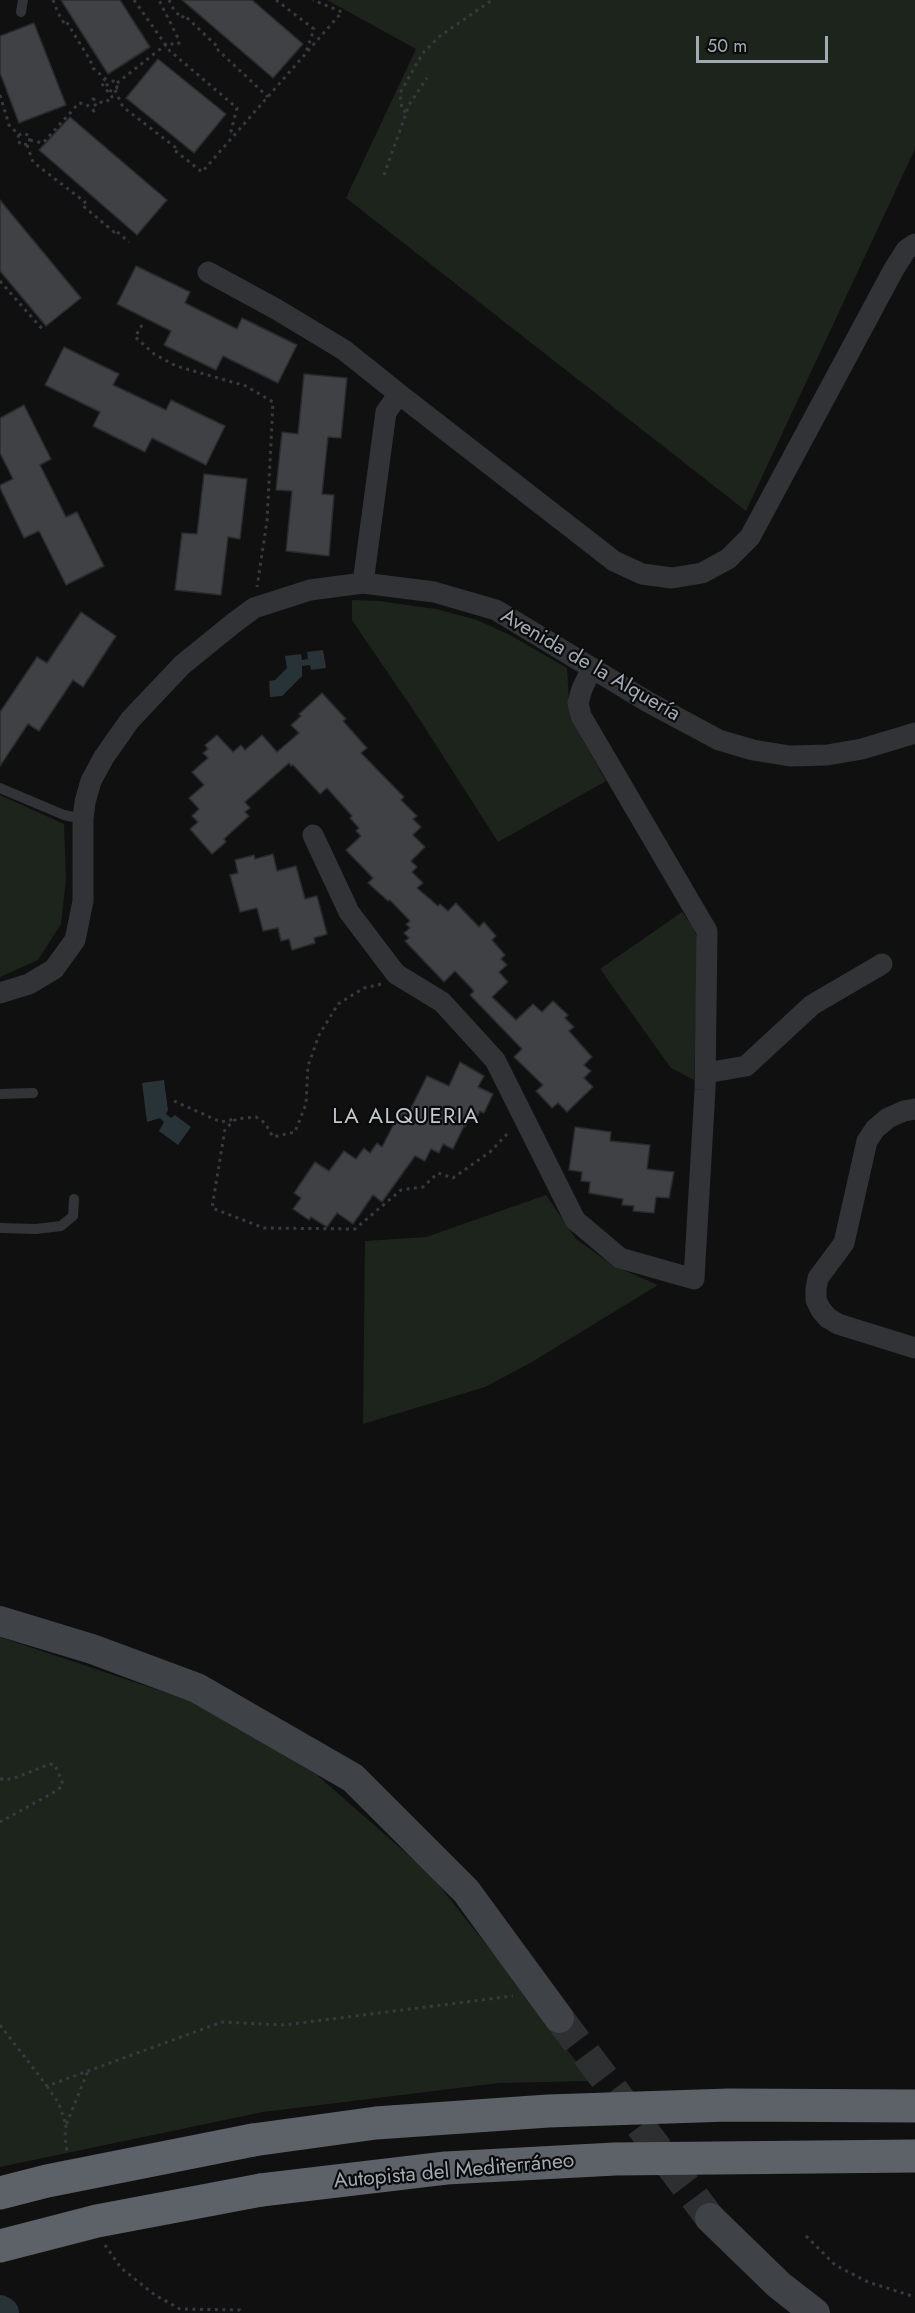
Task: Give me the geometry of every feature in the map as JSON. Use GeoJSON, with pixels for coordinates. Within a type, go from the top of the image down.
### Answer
{"type":"FeatureCollection","features":[{"type":"Feature","properties":{"kind":"highway"},"geometry":{"type":"LineString","coordinates":[[0,2193],[59,2178],[253,2140],[375,2124],[549,2111],[729,2105],[915,2106]]}},
{"type":"Feature","properties":{"kind":"highway","name":"Autopista del Mediterráneo"},"geometry":{"type":"LineString","coordinates":[[0,2246],[97,2222],[261,2190],[446,2168],[571,2161],[757,2156],[915,2156]]}},
{"type":"Feature","properties":{"kind":"main road"},"geometry":{"type":"LineString","coordinates":[[0,1621],[92,1649],[197,1688],[353,1778],[466,1891],[559,2018]]}},
{"type":"Feature","properties":{"kind":"main road"},"geometry":{"type":"LineString","coordinates":[[710,2218],[779,2285],[815,2313]]}},
{"type":"Feature","properties":{"kind":"street"},"geometry":{"type":"LineString","coordinates":[[208,272],[344,350],[614,561],[642,574],[672,578],[702,573],[729,559],[750,537],[894,269],[906,250],[915,244]]}},
{"type":"Feature","properties":{"kind":"street"},"geometry":{"type":"LineString","coordinates":[[363,583],[386,411],[399,394]]}},
{"type":"Feature","properties":{"kind":"street","name":"Avenida de la Alquería"},"geometry":{"type":"LineString","coordinates":[[0,993],[29,984],[54,969],[75,940],[83,901],[83,819],[91,781],[130,720],[182,665],[254,608],[310,590],[363,583],[434,592],[496,610],[719,740],[753,750],[790,756],[827,755],[862,749],[915,733]]}},
{"type":"Feature","properties":{"kind":"street"},"geometry":{"type":"LineString","coordinates":[[314,835],[349,912],[396,974],[442,1002],[495,1060],[575,1220],[620,1258],[694,1279],[705,1073],[707,931],[581,716],[578,703],[592,668]]}},
{"type":"Feature","properties":{"kind":"street"},"geometry":{"type":"LineString","coordinates":[[705,1073],[746,1066],[812,1005],[882,964]]}},
{"type":"Feature","properties":{"kind":"street"},"geometry":{"type":"LineString","coordinates":[[915,1109],[904,1110],[888,1118],[875,1129],[867,1141],[844,1243],[818,1278],[816,1289],[816,1300],[821,1310],[838,1324],[915,1348]]}},
{"type":"Feature","properties":{"kind":"lane"},"geometry":{"type":"LineString","coordinates":[[21,12],[23,0]]}},
{"type":"Feature","properties":{"kind":"lane"},"geometry":{"type":"LineString","coordinates":[[0,788],[64,815],[83,819]]}},
{"type":"Feature","properties":{"kind":"lane"},"geometry":{"type":"LineString","coordinates":[[0,1094],[33,1093]]}},
{"type":"Feature","properties":{"kind":"lane"},"geometry":{"type":"LineString","coordinates":[[0,1228],[36,1229],[61,1226],[73,1216],[74,1199]]}},
{"type":"Feature","properties":{"kind":"path"},"geometry":{"type":"LineString","coordinates":[[53,0],[58,13],[64,23],[66,21],[93,68],[107,81],[109,89],[115,90]]}},
{"type":"Feature","properties":{"kind":"path"},"geometry":{"type":"LineString","coordinates":[[134,0],[165,46],[237,108],[231,131],[235,135]]}},
{"type":"Feature","properties":{"kind":"path"},"geometry":{"type":"LineString","coordinates":[[159,0],[180,41],[176,45],[170,42],[117,83],[115,90],[123,107],[175,147],[174,149],[202,172],[342,12],[313,0]]}},
{"type":"Feature","properties":{"kind":"path"},"geometry":{"type":"LineString","coordinates":[[170,0],[174,10],[182,18],[184,15],[268,97]]}},
{"type":"Feature","properties":{"kind":"path"},"geometry":{"type":"LineString","coordinates":[[276,0],[314,29],[305,55]]}},
{"type":"Feature","properties":{"kind":"path"},"geometry":{"type":"LineString","coordinates":[[406,112],[402,110],[400,93],[423,53],[440,36],[492,0]]}},
{"type":"Feature","properties":{"kind":"path"},"geometry":{"type":"LineString","coordinates":[[384,175],[406,112],[414,95],[427,78]]}},
{"type":"Feature","properties":{"kind":"path"},"geometry":{"type":"LineString","coordinates":[[19,135],[26,133],[30,140],[43,143],[79,103],[86,104],[93,111],[96,107],[92,101],[94,98],[103,103],[113,98],[100,83],[113,80],[117,83]]}},
{"type":"Feature","properties":{"kind":"path"},"geometry":{"type":"LineString","coordinates":[[0,95],[9,125],[19,135]]}},
{"type":"Feature","properties":{"kind":"path"},"geometry":{"type":"LineString","coordinates":[[19,135],[18,142],[21,146],[27,145],[30,140]]}},
{"type":"Feature","properties":{"kind":"path"},"geometry":{"type":"LineString","coordinates":[[27,145],[33,162],[85,202],[82,205],[129,242]]}},
{"type":"Feature","properties":{"kind":"path"},"geometry":{"type":"LineString","coordinates":[[1,284],[43,330]]}},
{"type":"Feature","properties":{"kind":"path"},"geometry":{"type":"LineString","coordinates":[[142,325],[135,337],[154,354],[176,366],[246,386],[273,402],[267,521],[254,608]]}},
{"type":"Feature","properties":{"kind":"path"},"geometry":{"type":"LineString","coordinates":[[174,1101],[221,1122],[256,1117],[265,1123],[273,1137],[296,1132],[306,1104],[308,1066],[319,1035],[338,1004],[364,988],[390,982],[396,974]]}},
{"type":"Feature","properties":{"kind":"path"},"geometry":{"type":"LineString","coordinates":[[236,1119],[225,1130],[212,1208],[264,1227],[355,1229],[401,1190],[423,1187],[438,1173],[453,1178],[490,1152],[510,1131]]}},
{"type":"Feature","properties":{"kind":"path"},"geometry":{"type":"LineString","coordinates":[[0,1779],[12,1779],[50,1764],[55,1765],[63,1784],[58,1790],[0,1822]]}},
{"type":"Feature","properties":{"kind":"path"},"geometry":{"type":"LineString","coordinates":[[47,2086],[222,2022],[284,2025],[541,1993]]}},
{"type":"Feature","properties":{"kind":"path"},"geometry":{"type":"LineString","coordinates":[[0,2025],[59,2104],[66,2125],[66,2152],[70,2163]]}},
{"type":"Feature","properties":{"kind":"path"},"geometry":{"type":"LineString","coordinates":[[66,2125],[88,2071]]}},
{"type":"Feature","properties":{"kind":"path"},"geometry":{"type":"LineString","coordinates":[[806,2236],[835,2265],[868,2282],[915,2297]]}},
{"type":"Feature","properties":{"kind":"path"},"geometry":{"type":"LineString","coordinates":[[102,2238],[106,2249],[122,2268],[155,2295],[180,2309],[240,2310],[242,2313]]}},
{"type":"Feature","properties":{"kind":"shaded area"},"geometry":{"type":"Polygon","coordinates":[[[327,0],[915,0],[915,149],[746,511],[346,198],[416,49],[327,0]]]}},
{"type":"Feature","properties":{"kind":"shaded area"},"geometry":{"type":"Polygon","coordinates":[[[352,600],[379,601],[436,609],[477,620],[510,635],[567,668],[570,717],[606,781],[498,842],[420,720],[352,620],[352,600]]]}},
{"type":"Feature","properties":{"kind":"shaded area"},"geometry":{"type":"Polygon","coordinates":[[[323,650],[326,668],[311,670],[310,665],[302,666],[302,676],[282,696],[270,697],[269,681],[275,680],[287,668],[285,656],[301,654],[302,660],[308,659],[307,652],[323,650]]]}},
{"type":"Feature","properties":{"kind":"shaded area"},"geometry":{"type":"Polygon","coordinates":[[[0,795],[64,824],[66,880],[61,924],[38,960],[0,977],[0,795]]]}},
{"type":"Feature","properties":{"kind":"shaded area"},"geometry":{"type":"Polygon","coordinates":[[[682,912],[694,928],[698,942],[694,1080],[671,1068],[600,969],[682,912]]]}},
{"type":"Feature","properties":{"kind":"shaded area"},"geometry":{"type":"Polygon","coordinates":[[[164,1080],[168,1110],[166,1114],[171,1118],[175,1115],[191,1127],[178,1145],[159,1131],[164,1122],[160,1118],[147,1122],[142,1083],[164,1080]]]}},
{"type":"Feature","properties":{"kind":"shaded area"},"geometry":{"type":"Polygon","coordinates":[[[546,1195],[576,1239],[612,1265],[658,1285],[532,1362],[485,1387],[363,1424],[365,1241],[426,1237],[546,1195]]]}},
{"type":"Feature","properties":{"kind":"shaded area"},"geometry":{"type":"Polygon","coordinates":[[[0,1637],[194,1702],[317,1775],[431,1875],[591,2081],[499,2083],[263,2112],[0,2167],[0,1637]]]}},
{"type":"Feature","properties":{"kind":"building"},"geometry":{"type":"Polygon","coordinates":[[[61,0],[120,0],[150,47],[108,74],[61,0]]]}},
{"type":"Feature","properties":{"kind":"building"},"geometry":{"type":"Polygon","coordinates":[[[182,0],[252,0],[303,44],[273,78],[182,0]]]}},
{"type":"Feature","properties":{"kind":"building"},"geometry":{"type":"Polygon","coordinates":[[[34,23],[66,105],[19,123],[0,73],[0,36],[34,23]]]}},
{"type":"Feature","properties":{"kind":"building"},"geometry":{"type":"Polygon","coordinates":[[[158,59],[226,114],[194,153],[126,98],[158,59]]]}},
{"type":"Feature","properties":{"kind":"building"},"geometry":{"type":"Polygon","coordinates":[[[70,117],[167,200],[137,235],[39,150],[70,117]]]}},
{"type":"Feature","properties":{"kind":"building"},"geometry":{"type":"Polygon","coordinates":[[[0,200],[81,298],[46,326],[0,271],[0,200]]]}},
{"type":"Feature","properties":{"kind":"building"},"geometry":{"type":"Polygon","coordinates":[[[136,266],[190,292],[185,303],[237,329],[242,318],[297,345],[278,383],[223,356],[216,370],[164,345],[171,331],[117,304],[136,266]]]}},
{"type":"Feature","properties":{"kind":"building"},"geometry":{"type":"Polygon","coordinates":[[[64,347],[119,374],[113,385],[166,410],[171,400],[225,426],[206,465],[152,438],[145,452],[93,426],[100,412],[45,385],[64,347]]]}},
{"type":"Feature","properties":{"kind":"building"},"geometry":{"type":"Polygon","coordinates":[[[304,374],[347,378],[341,438],[328,437],[322,494],[334,495],[329,556],[286,551],[292,491],[276,490],[282,432],[298,434],[304,374]]]}},
{"type":"Feature","properties":{"kind":"building"},"geometry":{"type":"Polygon","coordinates":[[[24,405],[51,459],[40,465],[66,517],[77,512],[104,566],[66,585],[39,531],[24,538],[0,488],[0,485],[13,479],[0,453],[0,418],[24,405]]]}},
{"type":"Feature","properties":{"kind":"building"},"geometry":{"type":"Polygon","coordinates":[[[204,474],[247,479],[240,539],[228,537],[221,595],[175,590],[182,533],[197,534],[204,474]]]}},
{"type":"Feature","properties":{"kind":"building"},"geometry":{"type":"Polygon","coordinates":[[[81,612],[116,636],[83,687],[73,680],[39,731],[28,724],[0,766],[0,712],[37,657],[47,663],[81,612]]]}},
{"type":"Feature","properties":{"kind":"building"},"geometry":{"type":"Polygon","coordinates":[[[322,693],[346,719],[343,721],[367,748],[361,753],[404,797],[401,800],[417,816],[413,819],[421,827],[413,835],[425,847],[411,861],[417,867],[412,872],[423,883],[417,888],[438,906],[440,904],[448,911],[456,903],[479,927],[484,922],[496,936],[492,940],[505,955],[501,959],[507,965],[499,972],[508,982],[492,997],[516,1020],[533,1004],[542,1012],[553,1001],[568,1015],[565,1018],[574,1027],[569,1031],[592,1057],[584,1065],[591,1071],[584,1078],[593,1087],[567,1112],[558,1103],[552,1108],[536,1091],[543,1085],[514,1057],[522,1049],[470,995],[474,991],[455,971],[444,982],[405,941],[409,938],[404,933],[410,928],[406,924],[410,921],[390,900],[388,901],[368,883],[373,878],[346,850],[361,836],[356,831],[359,828],[350,818],[352,816],[327,788],[320,794],[289,763],[245,802],[250,808],[245,812],[249,816],[224,839],[226,842],[212,854],[190,829],[198,822],[192,816],[199,809],[189,798],[204,785],[192,772],[208,758],[203,753],[208,749],[205,745],[217,735],[233,752],[241,745],[245,750],[262,735],[277,752],[299,733],[291,725],[301,716],[299,714],[322,693]]]}},
{"type":"Feature","properties":{"kind":"building"},"geometry":{"type":"Polygon","coordinates":[[[273,854],[277,871],[296,866],[305,899],[317,896],[327,934],[314,938],[315,943],[292,950],[289,939],[281,941],[278,928],[263,931],[257,908],[240,912],[230,875],[238,873],[235,860],[254,855],[255,859],[273,854]]]}},
{"type":"Feature","properties":{"kind":"building"},"geometry":{"type":"Polygon","coordinates":[[[460,1062],[484,1076],[478,1087],[493,1094],[484,1113],[480,1111],[475,1122],[470,1119],[464,1126],[453,1149],[443,1144],[439,1153],[431,1149],[425,1161],[415,1156],[382,1202],[373,1195],[353,1224],[337,1213],[327,1227],[311,1217],[309,1220],[293,1209],[301,1198],[294,1193],[315,1162],[329,1171],[344,1151],[356,1159],[364,1148],[370,1153],[377,1143],[382,1147],[402,1108],[409,1112],[427,1076],[449,1086],[460,1062]]]}},
{"type":"Feature","properties":{"kind":"building"},"geometry":{"type":"Polygon","coordinates":[[[575,1127],[611,1132],[610,1141],[650,1145],[647,1169],[674,1172],[669,1198],[656,1197],[654,1213],[633,1211],[634,1206],[622,1205],[623,1199],[589,1193],[590,1182],[581,1181],[582,1172],[569,1170],[575,1127]]]}},
{"type":"Feature","properties":{"kind":"tunnel"},"geometry":{"type":"LineString","coordinates":[[559,2018],[710,2218]]}},
{"type":"Feature","properties":{"kind":"district","name":"LA ALQUERIA"},"geometry":{"type":"Point","coordinates":[406,1118]}}]}
